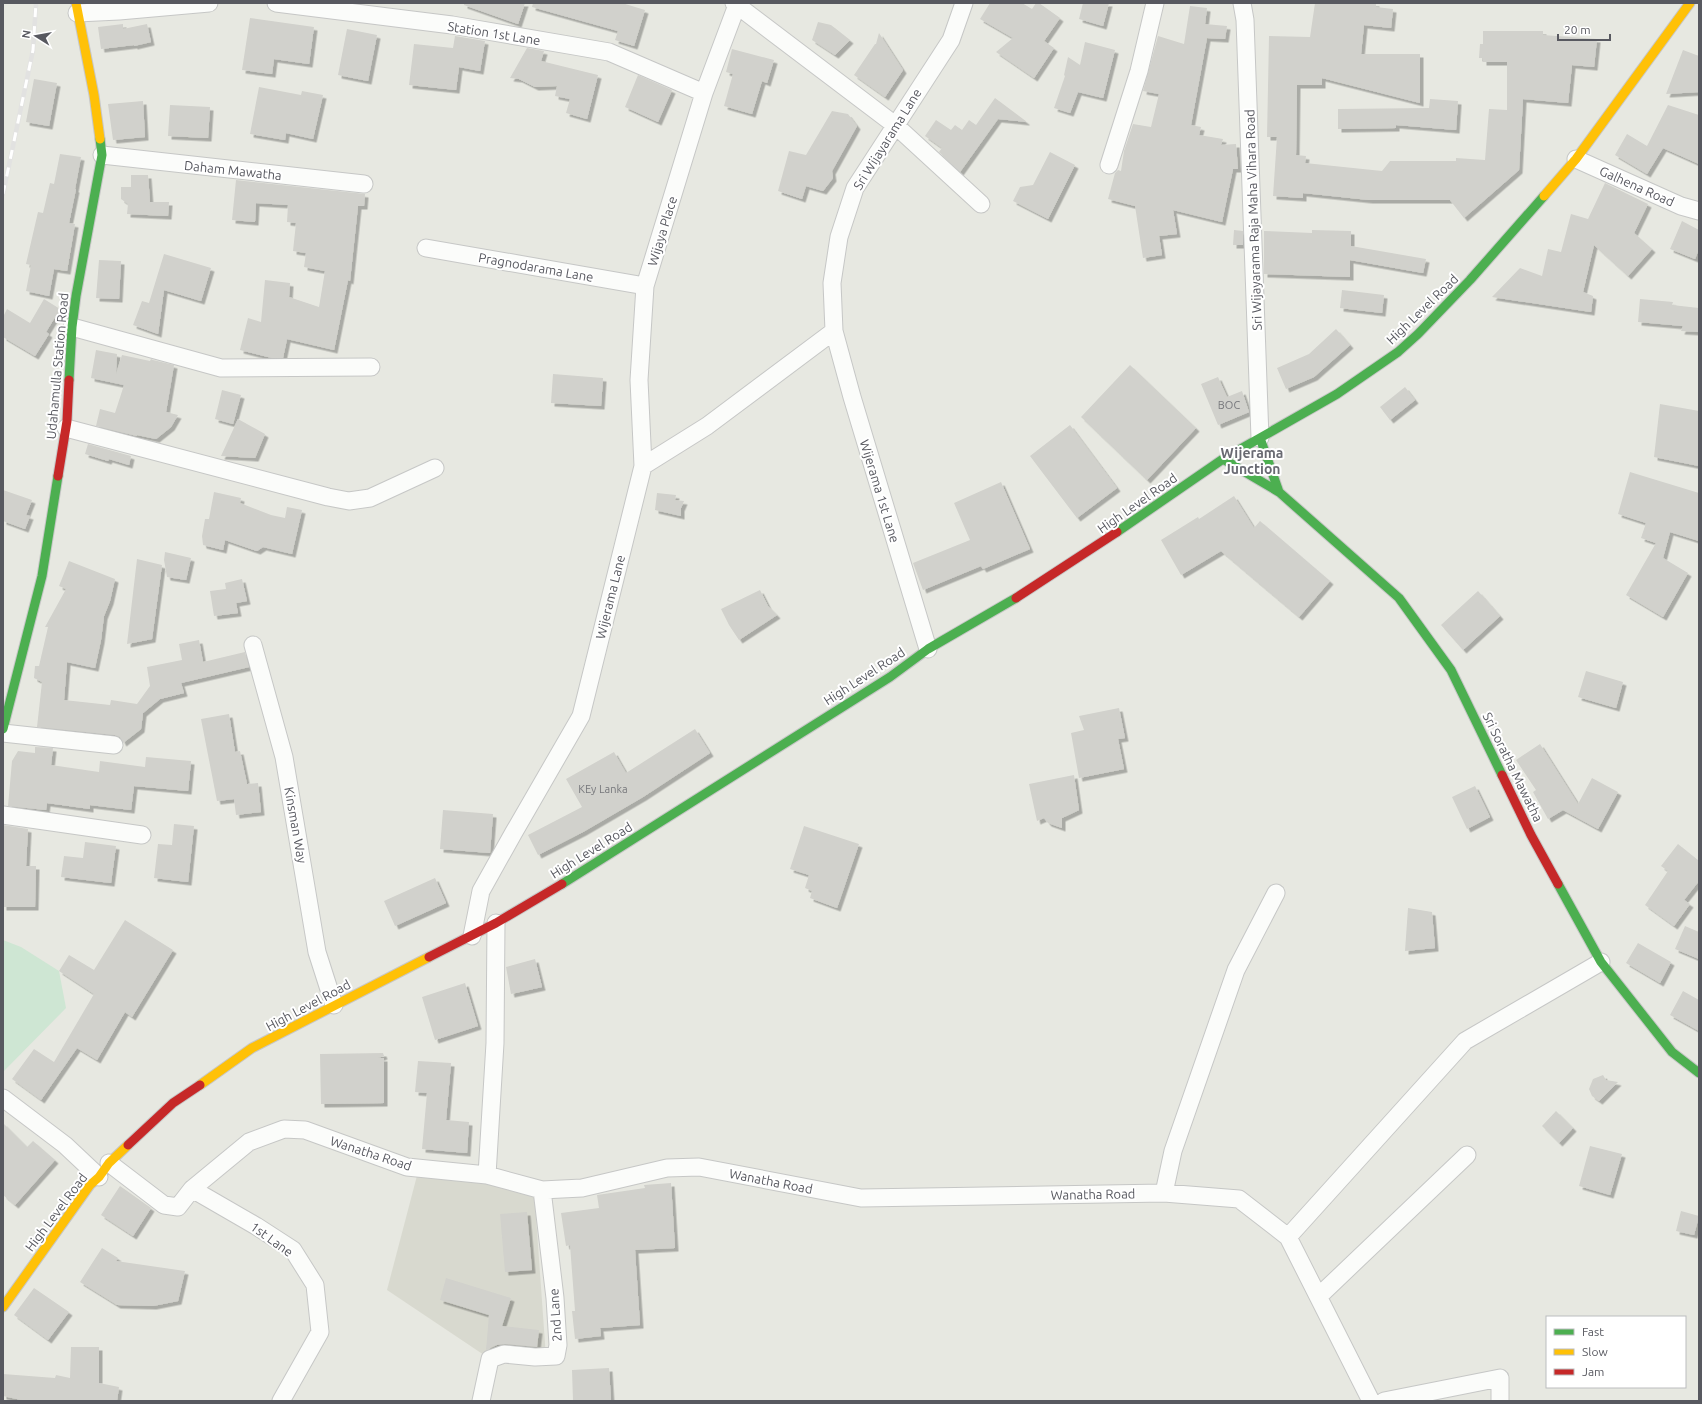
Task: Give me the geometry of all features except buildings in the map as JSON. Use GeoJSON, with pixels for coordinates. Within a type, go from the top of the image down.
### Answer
{"type":"FeatureCollection","features":[{"type":"Feature","properties":{"kind":"main road","name":"High Level Road"},"geometry":{"type":"LineString","coordinates":[[3,1307],[90,1184],[99,1177],[109,1163],[173,1103],[252,1048],[472,936],[590,867],[890,677],[928,649],[1018,597],[1099,545],[1222,459],[1337,394],[1403,347],[1418,334],[1470,280],[1576,158],[1690,3]]}},
{"type":"Feature","properties":{"kind":"main road","name":"Udahamulla Station Road"},"geometry":{"type":"LineString","coordinates":[[3,729],[42,576],[66,428],[72,327],[76,296],[102,155],[94,95],[76,8]]}},
{"type":"Feature","properties":{"kind":"main road","name":"Sri Soratha Mawatha"},"geometry":{"type":"LineString","coordinates":[[1260,438],[1279,492]]}},
{"type":"Feature","properties":{"kind":"main road","name":"Sri Soratha Mawatha"},"geometry":{"type":"LineString","coordinates":[[1222,459],[1279,492],[1399,598],[1451,670],[1531,835],[1601,962],[1672,1052],[1699,1073]]}},
{"type":"Feature","properties":{"kind":"street"},"geometry":{"type":"LineString","coordinates":[[76,8],[119,11],[209,3]]}},
{"type":"Feature","properties":{"kind":"street","name":"Station 1st Lane"},"geometry":{"type":"LineString","coordinates":[[276,3],[452,25],[609,52],[704,93]]}},
{"type":"Feature","properties":{"kind":"street","name":"Sri Wijayarama Lane"},"geometry":{"type":"LineString","coordinates":[[834,331],[832,283],[839,237],[855,188],[894,125],[951,40],[964,3]]}},
{"type":"Feature","properties":{"kind":"street"},"geometry":{"type":"LineString","coordinates":[[1110,164],[1139,71],[1155,3]]}},
{"type":"Feature","properties":{"kind":"street","name":"Sri Wijayarama Raja Maha Vihara Road"},"geometry":{"type":"LineString","coordinates":[[1242,3],[1245,20],[1260,438]]}},
{"type":"Feature","properties":{"kind":"street"},"geometry":{"type":"LineString","coordinates":[[736,4],[894,125],[981,204]]}},
{"type":"Feature","properties":{"kind":"street","name":"Wijaya Place"},"geometry":{"type":"LineString","coordinates":[[643,466],[639,380],[645,286],[704,93],[736,4]]}},
{"type":"Feature","properties":{"kind":"street","name":"Daham Mawatha"},"geometry":{"type":"LineString","coordinates":[[102,155],[364,184]]}},
{"type":"Feature","properties":{"kind":"street","name":"Galhena Road"},"geometry":{"type":"LineString","coordinates":[[1576,158],[1681,206],[1699,212]]}},
{"type":"Feature","properties":{"kind":"street","name":"Pragnodarama Lane"},"geometry":{"type":"LineString","coordinates":[[426,248],[645,286]]}},
{"type":"Feature","properties":{"kind":"street"},"geometry":{"type":"LineString","coordinates":[[72,327],[221,368],[371,367]]}},
{"type":"Feature","properties":{"kind":"street"},"geometry":{"type":"LineString","coordinates":[[643,466],[707,426],[834,331]]}},
{"type":"Feature","properties":{"kind":"street","name":"Wijerama 1st Lane"},"geometry":{"type":"LineString","coordinates":[[834,331],[852,397],[928,649]]}},
{"type":"Feature","properties":{"kind":"street"},"geometry":{"type":"LineString","coordinates":[[66,428],[328,497],[349,501],[370,498],[435,468]]}},
{"type":"Feature","properties":{"kind":"street","name":"Wijerama Lane"},"geometry":{"type":"LineString","coordinates":[[472,936],[481,891],[580,716],[643,466]]}},
{"type":"Feature","properties":{"kind":"street","name":"Kinsman Way"},"geometry":{"type":"LineString","coordinates":[[252,645],[284,758],[317,952],[334,1005]]}},
{"type":"Feature","properties":{"kind":"street"},"geometry":{"type":"LineString","coordinates":[[3,733],[114,745]]}},
{"type":"Feature","properties":{"kind":"street"},"geometry":{"type":"LineString","coordinates":[[3,815],[142,835]]}},
{"type":"Feature","properties":{"kind":"street"},"geometry":{"type":"LineString","coordinates":[[1164,1193],[1173,1151],[1236,970],[1276,893]]}},
{"type":"Feature","properties":{"kind":"street"},"geometry":{"type":"LineString","coordinates":[[487,1175],[495,1043],[496,923]]}},
{"type":"Feature","properties":{"kind":"street"},"geometry":{"type":"LineString","coordinates":[[1288,1237],[1465,1041],[1601,962]]}},
{"type":"Feature","properties":{"kind":"street"},"geometry":{"type":"LineString","coordinates":[[3,1098],[65,1145],[99,1177]]}},
{"type":"Feature","properties":{"kind":"street","name":"Wanatha Road"},"geometry":{"type":"LineString","coordinates":[[109,1163],[164,1205],[178,1207],[192,1189],[249,1142],[284,1129],[305,1130],[407,1166],[487,1175],[542,1190],[582,1188],[667,1168],[700,1167],[861,1198],[1164,1193],[1239,1199],[1288,1237],[1371,1401]]}},
{"type":"Feature","properties":{"kind":"street"},"geometry":{"type":"LineString","coordinates":[[1318,1296],[1466,1155]]}},
{"type":"Feature","properties":{"kind":"street","name":"1st Lane"},"geometry":{"type":"LineString","coordinates":[[192,1189],[256,1226],[293,1250],[315,1285],[320,1332],[281,1401]]}},
{"type":"Feature","properties":{"kind":"street","name":"2nd Lane"},"geometry":{"type":"LineString","coordinates":[[481,1401],[490,1359],[504,1354],[535,1357],[556,1356],[558,1345],[555,1298],[542,1190]]}},
{"type":"Feature","properties":{"kind":"street"},"geometry":{"type":"LineString","coordinates":[[1384,1401],[1500,1378],[1500,1401]]}},
{"type":"Feature","properties":{"kind":"shaded area"},"geometry":{"type":"Polygon","coordinates":[[[419,1168],[534,1189],[546,1357],[490,1359],[387,1290],[419,1168]]]}},
{"type":"Feature","properties":{"kind":"green space"},"geometry":{"type":"Polygon","coordinates":[[[3,940],[21,947],[59,971],[66,1008],[3,1072],[3,940]]]}},
{"type":"Feature","properties":{"kind":"railway"},"geometry":{"type":"LineString","coordinates":[[3,194],[33,50],[36,3]]}},
{"type":"Feature","properties":{"kind":"traffic: fast"},"geometry":{"type":"LineString","coordinates":[[69,380],[72,327],[76,296],[102,155],[100,139]]}},
{"type":"Feature","properties":{"kind":"traffic: fast"},"geometry":{"type":"LineString","coordinates":[[1117,532],[1223,459],[1337,394],[1398,352],[1418,334],[1470,280],[1544,196]]}},
{"type":"Feature","properties":{"kind":"traffic: fast"},"geometry":{"type":"LineString","coordinates":[[1260,438],[1279,492]]}},
{"type":"Feature","properties":{"kind":"traffic: fast"},"geometry":{"type":"LineString","coordinates":[[1223,459],[1279,492],[1399,598],[1451,670],[1502,775]]}},
{"type":"Feature","properties":{"kind":"traffic: fast"},"geometry":{"type":"LineString","coordinates":[[3,729],[42,576],[58,476]]}},
{"type":"Feature","properties":{"kind":"traffic: fast"},"geometry":{"type":"LineString","coordinates":[[562,884],[890,677],[928,649],[1016,598]]}},
{"type":"Feature","properties":{"kind":"traffic: fast"},"geometry":{"type":"LineString","coordinates":[[1558,884],[1601,962],[1672,1052],[1699,1073]]}},
{"type":"Feature","properties":{"kind":"traffic: slow"},"geometry":{"type":"LineString","coordinates":[[76,3],[94,95],[100,139]]}},
{"type":"Feature","properties":{"kind":"traffic: slow"},"geometry":{"type":"LineString","coordinates":[[1544,196],[1576,159],[1690,3]]}},
{"type":"Feature","properties":{"kind":"traffic: slow"},"geometry":{"type":"LineString","coordinates":[[200,1085],[252,1048],[429,957]]}},
{"type":"Feature","properties":{"kind":"traffic: slow"},"geometry":{"type":"LineString","coordinates":[[3,1307],[90,1185],[99,1177],[109,1163],[128,1145]]}},
{"type":"Feature","properties":{"kind":"traffic: jam"},"geometry":{"type":"LineString","coordinates":[[58,476],[67,421],[69,380]]}},
{"type":"Feature","properties":{"kind":"traffic: jam"},"geometry":{"type":"LineString","coordinates":[[1016,598],[1117,532]]}},
{"type":"Feature","properties":{"kind":"traffic: jam"},"geometry":{"type":"LineString","coordinates":[[1502,775],[1531,835],[1558,884]]}},
{"type":"Feature","properties":{"kind":"traffic: jam"},"geometry":{"type":"LineString","coordinates":[[429,957],[496,923],[562,884]]}},
{"type":"Feature","properties":{"kind":"traffic: jam"},"geometry":{"type":"LineString","coordinates":[[128,1145],[173,1103],[200,1085]]}},
{"type":"Feature","properties":{"kind":"district","name":"Wijerama Junction"},"geometry":{"type":"Point","coordinates":[1252,462]}}]}
